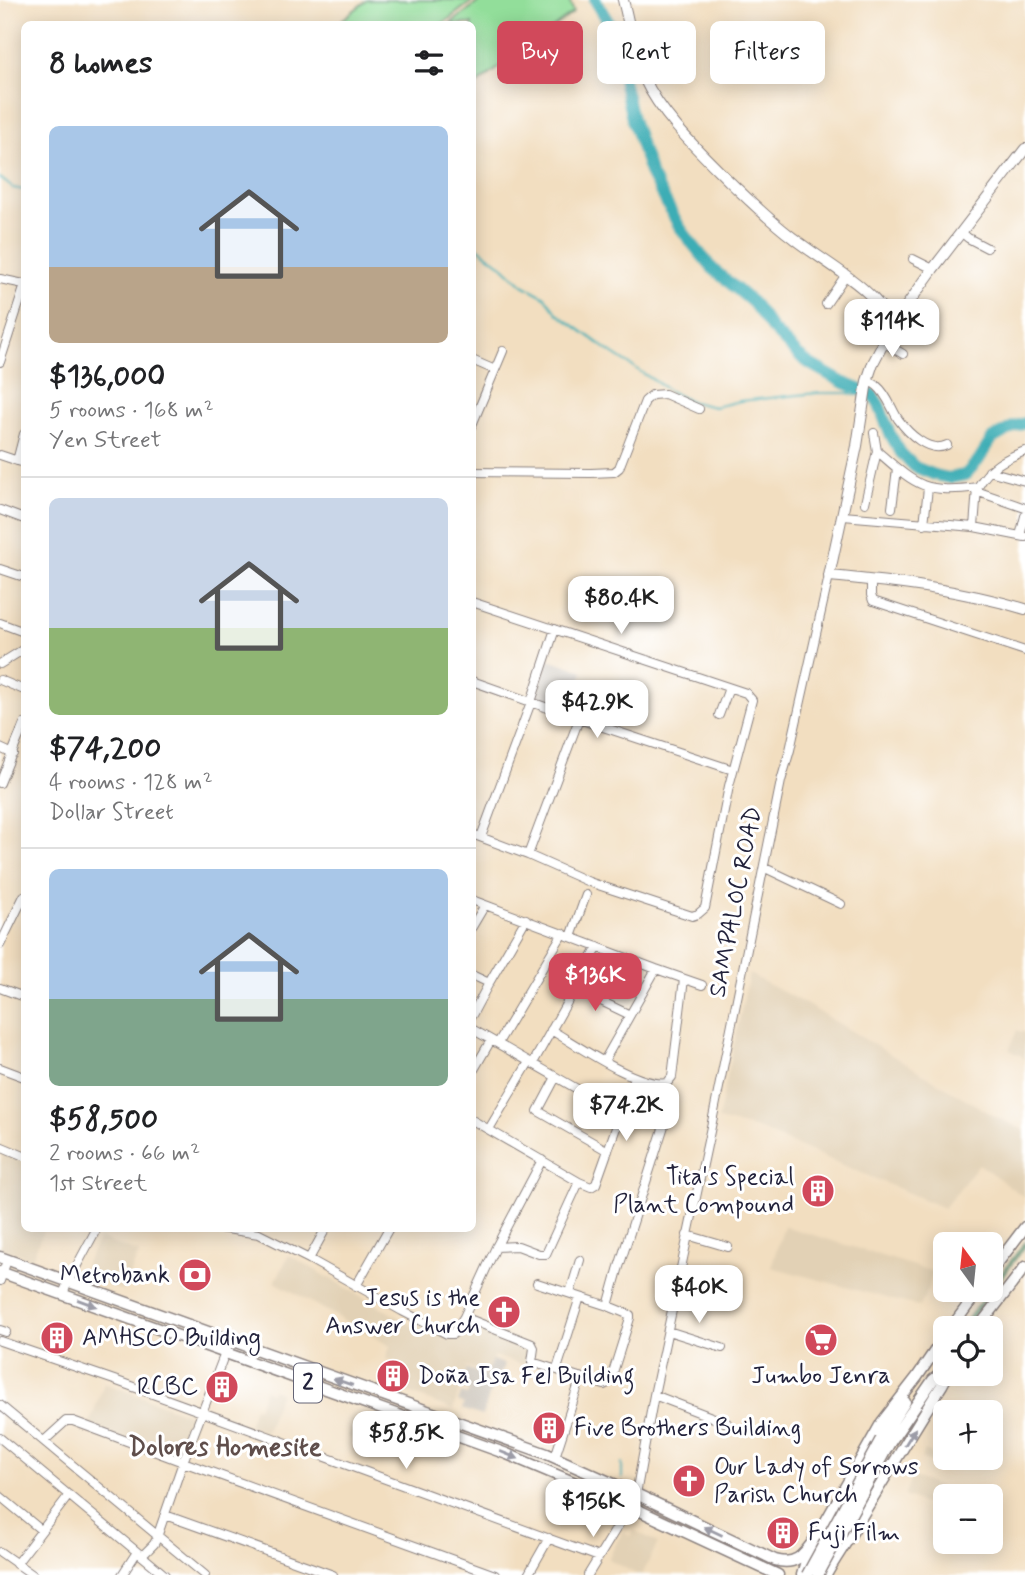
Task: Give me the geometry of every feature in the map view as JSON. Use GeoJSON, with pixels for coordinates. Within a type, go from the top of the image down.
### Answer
{"type":"FeatureCollection","features":[{"type":"Feature","properties":{"kind":"highway"},"geometry":{"type":"LineString","coordinates":[[1003,1256],[1025,1227]]}},
{"type":"Feature","properties":{"kind":"highway","name":"2"},"geometry":{"type":"LineString","coordinates":[[4,1259],[555,1457],[775,1560],[788,1563],[803,1555],[818,1535]]}},
{"type":"Feature","properties":{"kind":"highway"},"geometry":{"type":"LineString","coordinates":[[987,1316],[1025,1267]]}},
{"type":"Feature","properties":{"kind":"highway","name":"2"},"geometry":{"type":"LineString","coordinates":[[1,1275],[63,1294],[499,1451],[626,1512],[778,1575]]}},
{"type":"Feature","properties":{"kind":"highway"},"geometry":{"type":"LineString","coordinates":[[804,1575],[807,1558],[818,1535],[882,1422],[933,1354]]}},
{"type":"Feature","properties":{"kind":"highway"},"geometry":{"type":"LineString","coordinates":[[818,1575],[911,1394],[917,1377]]}},
{"type":"Feature","properties":{"kind":"highway"},"geometry":{"type":"LineString","coordinates":[[804,1575],[885,1442],[933,1380]]}},
{"type":"Feature","properties":{"kind":"highway"},"geometry":{"type":"LineString","coordinates":[[807,1558],[808,1564],[818,1571],[830,1572],[938,1386]]}},
{"type":"Feature","properties":{"kind":"main road"},"geometry":{"type":"LineString","coordinates":[[623,0],[643,77],[679,129],[792,238],[881,306],[893,325]]}},
{"type":"Feature","properties":{"kind":"main road","name":"SAMPALOC ROAD"},"geometry":{"type":"LineString","coordinates":[[829,576],[873,363],[893,325],[1025,149]]}},
{"type":"Feature","properties":{"kind":"main road"},"geometry":{"type":"LineString","coordinates":[[829,576],[948,591],[1025,609]]}},
{"type":"Feature","properties":{"kind":"street"},"geometry":{"type":"LineString","coordinates":[[961,232],[988,248]]}},
{"type":"Feature","properties":{"kind":"street"},"geometry":{"type":"LineString","coordinates":[[913,259],[933,269]]}},
{"type":"Feature","properties":{"kind":"street"},"geometry":{"type":"LineString","coordinates":[[826,304],[845,276]]}},
{"type":"Feature","properties":{"kind":"street"},"geometry":{"type":"LineString","coordinates":[[0,279],[21,285]]}},
{"type":"Feature","properties":{"kind":"street"},"geometry":{"type":"LineString","coordinates":[[0,362],[21,296]]}},
{"type":"Feature","properties":{"kind":"street"},"geometry":{"type":"LineString","coordinates":[[883,342],[903,354]]}},
{"type":"Feature","properties":{"kind":"street"},"geometry":{"type":"LineString","coordinates":[[476,411],[503,351]]}},
{"type":"Feature","properties":{"kind":"street"},"geometry":{"type":"LineString","coordinates":[[476,362],[495,370]]}},
{"type":"Feature","properties":{"kind":"street"},"geometry":{"type":"LineString","coordinates":[[867,383],[878,387],[901,422],[916,437],[936,449],[947,445]]}},
{"type":"Feature","properties":{"kind":"street"},"geometry":{"type":"LineString","coordinates":[[476,472],[614,472],[619,468],[645,401],[652,395],[665,394],[699,409]]}},
{"type":"Feature","properties":{"kind":"street"},"geometry":{"type":"LineString","coordinates":[[865,503],[877,451],[874,433]]}},
{"type":"Feature","properties":{"kind":"street"},"geometry":{"type":"LineString","coordinates":[[877,451],[908,479],[928,488],[977,489],[1025,508]]}},
{"type":"Feature","properties":{"kind":"street"},"geometry":{"type":"LineString","coordinates":[[974,527],[977,489],[989,471],[1010,456],[1025,451]]}},
{"type":"Feature","properties":{"kind":"street"},"geometry":{"type":"LineString","coordinates":[[0,455],[21,462]]}},
{"type":"Feature","properties":{"kind":"street"},"geometry":{"type":"LineString","coordinates":[[892,508],[898,469]]}},
{"type":"Feature","properties":{"kind":"street"},"geometry":{"type":"LineString","coordinates":[[989,471],[1025,481]]}},
{"type":"Feature","properties":{"kind":"street"},"geometry":{"type":"LineString","coordinates":[[924,524],[928,488]]}},
{"type":"Feature","properties":{"kind":"street"},"geometry":{"type":"LineString","coordinates":[[0,510],[21,518]]}},
{"type":"Feature","properties":{"kind":"street"},"geometry":{"type":"LineString","coordinates":[[843,516],[974,527],[1023,536],[1025,516]]}},
{"type":"Feature","properties":{"kind":"street"},"geometry":{"type":"LineString","coordinates":[[0,569],[21,576]]}},
{"type":"Feature","properties":{"kind":"street","name":"SAMPALOC ROAD"},"geometry":{"type":"LineString","coordinates":[[636,1494],[667,1331],[781,781],[829,576]]}},
{"type":"Feature","properties":{"kind":"street"},"geometry":{"type":"LineString","coordinates":[[871,580],[873,601],[1025,650]]}},
{"type":"Feature","properties":{"kind":"street"},"geometry":{"type":"LineString","coordinates":[[476,603],[555,629],[729,688],[746,693],[751,697],[705,908],[698,914],[692,916],[589,882],[477,836],[531,702],[555,629]]}},
{"type":"Feature","properties":{"kind":"street"},"geometry":{"type":"LineString","coordinates":[[0,623],[21,631]]}},
{"type":"Feature","properties":{"kind":"street"},"geometry":{"type":"LineString","coordinates":[[0,664],[21,651]]}},
{"type":"Feature","properties":{"kind":"street"},"geometry":{"type":"LineString","coordinates":[[0,680],[21,689]]}},
{"type":"Feature","properties":{"kind":"street"},"geometry":{"type":"LineString","coordinates":[[476,682],[733,770]]}},
{"type":"Feature","properties":{"kind":"street"},"geometry":{"type":"LineString","coordinates":[[719,715],[729,688]]}},
{"type":"Feature","properties":{"kind":"street"},"geometry":{"type":"LineString","coordinates":[[528,855],[579,719]]}},
{"type":"Feature","properties":{"kind":"street"},"geometry":{"type":"LineString","coordinates":[[0,783],[21,733]]}},
{"type":"Feature","properties":{"kind":"street"},"geometry":{"type":"LineString","coordinates":[[0,748],[13,754]]}},
{"type":"Feature","properties":{"kind":"street"},"geometry":{"type":"LineString","coordinates":[[765,868],[841,904]]}},
{"type":"Feature","properties":{"kind":"street"},"geometry":{"type":"LineString","coordinates":[[476,1068],[567,935],[586,895]]}},
{"type":"Feature","properties":{"kind":"street"},"geometry":{"type":"LineString","coordinates":[[476,902],[702,985]]}},
{"type":"Feature","properties":{"kind":"street"},"geometry":{"type":"LineString","coordinates":[[476,920],[485,905]]}},
{"type":"Feature","properties":{"kind":"street"},"geometry":{"type":"LineString","coordinates":[[0,945],[20,914]]}},
{"type":"Feature","properties":{"kind":"street"},"geometry":{"type":"LineString","coordinates":[[476,1007],[526,919]]}},
{"type":"Feature","properties":{"kind":"street"},"geometry":{"type":"LineString","coordinates":[[489,1129],[551,1030],[598,947]]}},
{"type":"Feature","properties":{"kind":"street"},"geometry":{"type":"LineString","coordinates":[[604,1061],[656,969]]}},
{"type":"Feature","properties":{"kind":"street"},"geometry":{"type":"LineString","coordinates":[[476,977],[489,983]]}},
{"type":"Feature","properties":{"kind":"street"},"geometry":{"type":"LineString","coordinates":[[551,1030],[634,1077],[667,1083],[672,1077],[684,979]]}},
{"type":"Feature","properties":{"kind":"street"},"geometry":{"type":"LineString","coordinates":[[577,984],[603,1002],[630,1015]]}},
{"type":"Feature","properties":{"kind":"street"},"geometry":{"type":"LineString","coordinates":[[0,988],[21,996]]}},
{"type":"Feature","properties":{"kind":"street"},"geometry":{"type":"LineString","coordinates":[[476,1030],[621,1114]]}},
{"type":"Feature","properties":{"kind":"street"},"geometry":{"type":"LineString","coordinates":[[0,1068],[21,1076]]}},
{"type":"Feature","properties":{"kind":"street"},"geometry":{"type":"LineString","coordinates":[[556,1077],[538,1111],[608,1152]]}},
{"type":"Feature","properties":{"kind":"street"},"geometry":{"type":"LineString","coordinates":[[476,1122],[591,1187],[596,1184],[634,1077]]}},
{"type":"Feature","properties":{"kind":"street"},"geometry":{"type":"LineString","coordinates":[[608,1306],[669,1110]]}},
{"type":"Feature","properties":{"kind":"street"},"geometry":{"type":"LineString","coordinates":[[0,1146],[21,1155]]}},
{"type":"Feature","properties":{"kind":"street"},"geometry":{"type":"LineString","coordinates":[[263,1232],[356,1286],[447,1334],[453,1334],[464,1317],[495,1247],[542,1160]]}},
{"type":"Feature","properties":{"kind":"street"},"geometry":{"type":"LineString","coordinates":[[495,1247],[518,1246],[546,1254],[579,1182]]}},
{"type":"Feature","properties":{"kind":"street"},"geometry":{"type":"LineString","coordinates":[[63,1294],[95,1232]]}},
{"type":"Feature","properties":{"kind":"street"},"geometry":{"type":"LineString","coordinates":[[309,1259],[325,1232]]}},
{"type":"Feature","properties":{"kind":"street"},"geometry":{"type":"LineString","coordinates":[[356,1286],[387,1232]]}},
{"type":"Feature","properties":{"kind":"street"},"geometry":{"type":"LineString","coordinates":[[687,1236],[728,1247]]}},
{"type":"Feature","properties":{"kind":"street"},"geometry":{"type":"LineString","coordinates":[[1,1275],[4,1259]]}},
{"type":"Feature","properties":{"kind":"street"},"geometry":{"type":"LineString","coordinates":[[570,1293],[580,1260]]}},
{"type":"Feature","properties":{"kind":"street"},"geometry":{"type":"LineString","coordinates":[[464,1317],[532,1344],[532,1362],[604,1384],[610,1382],[630,1318],[608,1306],[537,1283]]}},
{"type":"Feature","properties":{"kind":"street"},"geometry":{"type":"LineString","coordinates":[[557,1369],[580,1297]]}},
{"type":"Feature","properties":{"kind":"street"},"geometry":{"type":"LineString","coordinates":[[667,1331],[722,1348]]}},
{"type":"Feature","properties":{"kind":"street"},"geometry":{"type":"LineString","coordinates":[[0,1340],[598,1557]]}},
{"type":"Feature","properties":{"kind":"street"},"geometry":{"type":"LineString","coordinates":[[121,1575],[140,1554],[154,1544],[230,1340]]}},
{"type":"Feature","properties":{"kind":"street"},"geometry":{"type":"LineString","coordinates":[[555,1457],[581,1377]]}},
{"type":"Feature","properties":{"kind":"street"},"geometry":{"type":"LineString","coordinates":[[654,1395],[727,1423]]}},
{"type":"Feature","properties":{"kind":"street"},"geometry":{"type":"LineString","coordinates":[[0,1405],[205,1575]]}},
{"type":"Feature","properties":{"kind":"street"},"geometry":{"type":"LineString","coordinates":[[44,1441],[66,1422],[74,1421],[495,1575]]}},
{"type":"Feature","properties":{"kind":"street"},"geometry":{"type":"LineString","coordinates":[[0,1438],[165,1575]]}},
{"type":"Feature","properties":{"kind":"street"},"geometry":{"type":"LineString","coordinates":[[16,1564],[69,1495]]}},
{"type":"Feature","properties":{"kind":"street"},"geometry":{"type":"LineString","coordinates":[[0,1496],[41,1530]]}},
{"type":"Feature","properties":{"kind":"street"},"geometry":{"type":"LineString","coordinates":[[588,1575],[626,1512]]}},
{"type":"Feature","properties":{"kind":"street"},"geometry":{"type":"LineString","coordinates":[[165,1516],[333,1575]]}},
{"type":"Feature","properties":{"kind":"street"},"geometry":{"type":"LineString","coordinates":[[528,1575],[550,1538]]}},
{"type":"Feature","properties":{"kind":"street"},"geometry":{"type":"LineString","coordinates":[[0,1552],[33,1575]]}},
{"type":"Feature","properties":{"kind":"shaded area"},"geometry":{"type":"Polygon","coordinates":[[[549,659],[583,671],[569,713],[534,701],[549,659]]]}},
{"type":"Feature","properties":{"kind":"shaded area"},"geometry":{"type":"Polygon","coordinates":[[[749,974],[809,1006],[996,1117],[1025,1131],[1024,1197],[979,1164],[944,1208],[758,1129],[718,1120],[749,974]]]}},
{"type":"Feature","properties":{"kind":"shaded area"},"geometry":{"type":"Polygon","coordinates":[[[1017,1030],[1025,1033],[1025,1059],[1009,1050],[1017,1030]]]}},
{"type":"Feature","properties":{"kind":"shaded area"},"geometry":{"type":"Polygon","coordinates":[[[4,1152],[21,1159],[21,1232],[43,1232],[32,1259],[0,1248],[0,1164],[4,1152]]]}},
{"type":"Feature","properties":{"kind":"shaded area"},"geometry":{"type":"Polygon","coordinates":[[[784,1226],[933,1272],[933,1274],[920,1307],[771,1267],[784,1226]]]}},
{"type":"Feature","properties":{"kind":"shaded area"},"geometry":{"type":"Polygon","coordinates":[[[99,1238],[139,1253],[123,1291],[79,1275],[99,1238]]]}},
{"type":"Feature","properties":{"kind":"shaded area"},"geometry":{"type":"Polygon","coordinates":[[[289,1255],[417,1328],[421,1325],[450,1336],[458,1334],[466,1320],[527,1344],[532,1351],[526,1366],[494,1356],[486,1374],[467,1367],[453,1410],[407,1392],[406,1366],[386,1359],[390,1346],[275,1282],[289,1255]]]}},
{"type":"Feature","properties":{"kind":"shaded area"},"geometry":{"type":"Polygon","coordinates":[[[492,1360],[504,1364],[499,1379],[495,1379],[482,1416],[462,1409],[464,1404],[458,1402],[461,1393],[467,1395],[469,1391],[460,1388],[467,1369],[486,1375],[492,1360]]]}},
{"type":"Feature","properties":{"kind":"shaded area"},"geometry":{"type":"Polygon","coordinates":[[[104,1383],[196,1417],[180,1459],[89,1425],[104,1383]]]}},
{"type":"Feature","properties":{"kind":"shaded area"},"geometry":{"type":"Polygon","coordinates":[[[272,1389],[280,1392],[266,1432],[248,1426],[254,1407],[258,1408],[264,1390],[271,1393],[272,1389]]]}},
{"type":"Feature","properties":{"kind":"shaded area"},"geometry":{"type":"Polygon","coordinates":[[[354,1422],[365,1427],[367,1423],[373,1426],[372,1429],[383,1433],[377,1448],[348,1437],[354,1422]]]}},
{"type":"Feature","properties":{"kind":"shaded area"},"geometry":{"type":"Polygon","coordinates":[[[924,1451],[933,1454],[933,1463],[921,1458],[924,1451]]]}},
{"type":"Feature","properties":{"kind":"shaded area"},"geometry":{"type":"Polygon","coordinates":[[[912,1476],[933,1485],[932,1507],[904,1496],[912,1476]]]}},
{"type":"Feature","properties":{"kind":"shaded area"},"geometry":{"type":"Polygon","coordinates":[[[553,1490],[588,1503],[580,1523],[546,1510],[553,1490]]]}},
{"type":"Feature","properties":{"kind":"shaded area"},"geometry":{"type":"Polygon","coordinates":[[[634,1530],[658,1543],[642,1575],[608,1559],[622,1532],[630,1536],[634,1530]]]}},
{"type":"Feature","properties":{"kind":"green space"},"geometry":{"type":"Polygon","coordinates":[[[367,0],[474,0],[446,21],[341,21],[367,0]]]}},
{"type":"Feature","properties":{"kind":"green space"},"geometry":{"type":"Polygon","coordinates":[[[481,0],[569,0],[574,12],[562,21],[497,21],[497,69],[476,85],[476,21],[454,21],[481,0]]]}},
{"type":"Feature","properties":{"kind":"green space"},"geometry":{"type":"Polygon","coordinates":[[[1025,1242],[1025,1246],[1003,1276],[1003,1272],[1025,1242]]]}},
{"type":"Feature","properties":{"kind":"green space"},"geometry":{"type":"Polygon","coordinates":[[[980,1302],[983,1302],[973,1316],[970,1316],[980,1302]]]}},
{"type":"Feature","properties":{"kind":"waterway"},"geometry":{"type":"LineString","coordinates":[[595,0],[614,31],[620,49],[622,75],[632,119],[651,175],[679,226],[712,268],[753,303],[772,329],[798,355],[842,382],[872,394],[901,453],[915,467],[935,475],[949,478],[965,475],[992,439],[1025,423]]}},
{"type":"Feature","properties":{"kind":"waterway"},"geometry":{"type":"LineString","coordinates":[[0,178],[13,188],[21,189]]}},
{"type":"Feature","properties":{"kind":"waterway"},"geometry":{"type":"LineString","coordinates":[[476,246],[523,285],[545,297],[558,314],[612,353],[673,393],[693,402],[714,407],[740,401],[817,393],[861,395]]}},
{"type":"Feature","properties":{"kind":"waterway"},"geometry":{"type":"LineString","coordinates":[[622,1463],[622,1479]]}},
{"type":"Feature","properties":{"kind":"place","name":"Tita's Special Plant Compound"},"geometry":{"type":"Point","coordinates":[818,1191]}},
{"type":"Feature","properties":{"kind":"place","name":"Metrobank"},"geometry":{"type":"Point","coordinates":[195,1275]}},
{"type":"Feature","properties":{"kind":"place","name":"Jesus is the Answer Church"},"geometry":{"type":"Point","coordinates":[504,1312]}},
{"type":"Feature","properties":{"kind":"place","name":"AMHSCO Building"},"geometry":{"type":"Point","coordinates":[57,1338]}},
{"type":"Feature","properties":{"kind":"place","name":"Jumbo Jenra"},"geometry":{"type":"Point","coordinates":[821,1340]}},
{"type":"Feature","properties":{"kind":"place","name":"Doña Isa Fel Building"},"geometry":{"type":"Point","coordinates":[393,1376]}},
{"type":"Feature","properties":{"kind":"place","name":"RCBC"},"geometry":{"type":"Point","coordinates":[222,1387]}},
{"type":"Feature","properties":{"kind":"place","name":"Five Brothers Building"},"geometry":{"type":"Point","coordinates":[549,1428]}},
{"type":"Feature","properties":{"kind":"place","name":"Our Lady of Sorrows Parish Church"},"geometry":{"type":"Point","coordinates":[689,1481]}},
{"type":"Feature","properties":{"kind":"place","name":"Fuji Film"},"geometry":{"type":"Point","coordinates":[783,1533]}},
{"type":"Feature","properties":{"kind":"district","name":"Dolores Homesite"},"geometry":{"type":"Point","coordinates":[225,1448]}}]}
